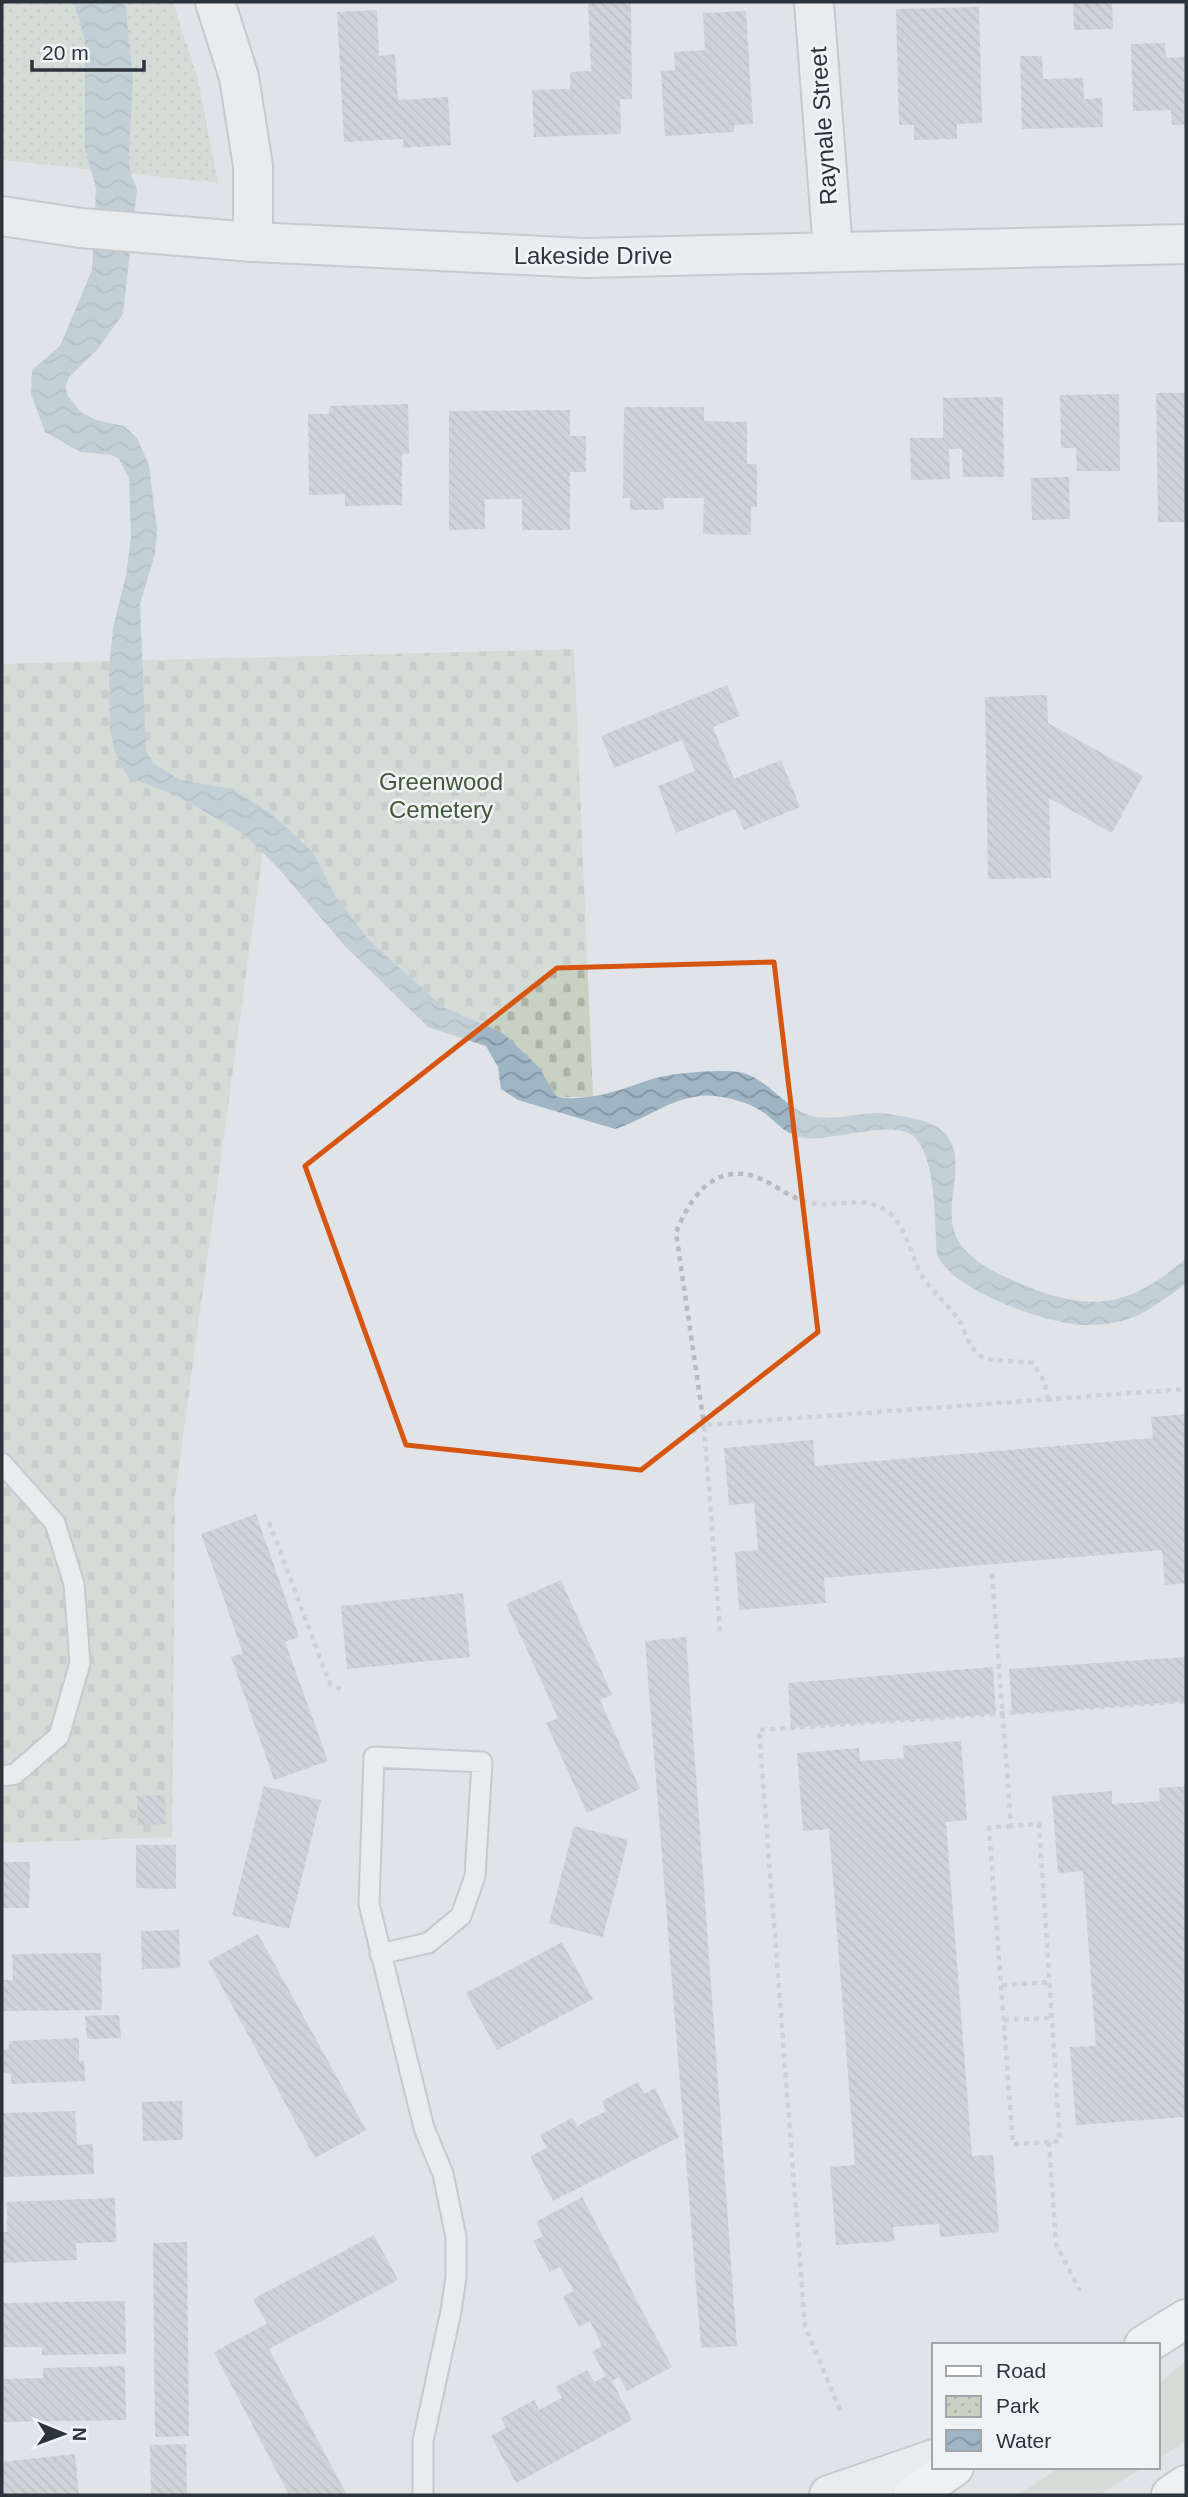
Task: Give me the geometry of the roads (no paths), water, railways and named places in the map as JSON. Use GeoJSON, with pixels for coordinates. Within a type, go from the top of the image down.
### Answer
{"type":"FeatureCollection","features":[{"type":"Feature","properties":{"kind":"main road"},"geometry":{"type":"LineString","coordinates":[[1147,2343],[1186,2319]]}},
{"type":"Feature","properties":{"kind":"main road"},"geometry":{"type":"LineString","coordinates":[[913,2495],[951,2469]]}},
{"type":"Feature","properties":{"kind":"main road"},"geometry":{"type":"LineString","coordinates":[[1171,2495],[1186,2485]]}},
{"type":"Feature","properties":{"kind":"street"},"geometry":{"type":"LineString","coordinates":[[215,2],[239,77],[253,166],[254,242]]}},
{"type":"Feature","properties":{"kind":"street","name":"Raynale Street"},"geometry":{"type":"LineString","coordinates":[[814,2],[833,250]]}},
{"type":"Feature","properties":{"kind":"street","name":"Lakeside Drive"},"geometry":{"type":"LineString","coordinates":[[2,216],[81,228],[254,242],[586,258],[833,250],[1186,244]]}},
{"type":"Feature","properties":{"kind":"street"},"geometry":{"type":"LineString","coordinates":[[829,2495],[932,2460]]}},
{"type":"Feature","properties":{"kind":"lane"},"geometry":{"type":"LineString","coordinates":[[2,1463],[55,1522],[74,1584],[80,1663],[59,1736],[15,1774],[2,1776]]}},
{"type":"Feature","properties":{"kind":"lane"},"geometry":{"type":"LineString","coordinates":[[380,1954],[428,1943],[461,1916],[474,1876],[482,1762],[374,1757],[369,1904],[380,1954],[424,2128],[443,2174],[456,2237],[456,2277],[451,2311],[423,2441],[423,2495]]}},
{"type":"Feature","properties":{"kind":"water"},"geometry":{"type":"Polygon","coordinates":[[[74,2],[125,2],[133,79],[129,155],[130,172],[137,189],[123,314],[96,351],[69,377],[66,385],[67,395],[81,412],[96,420],[124,426],[137,438],[149,465],[157,530],[155,554],[140,604],[146,750],[153,763],[180,780],[232,789],[269,812],[313,852],[335,895],[369,940],[443,1007],[503,1033],[538,1066],[557,1097],[593,1096],[669,1075],[730,1071],[758,1080],[792,1106],[811,1116],[828,1118],[880,1113],[916,1119],[938,1127],[950,1139],[955,1154],[953,1224],[963,1247],[989,1269],[1061,1298],[1103,1301],[1143,1289],[1186,1258],[1186,1284],[1155,1306],[1130,1319],[1092,1325],[1046,1318],[1002,1303],[980,1292],[961,1281],[946,1268],[937,1255],[931,1175],[921,1147],[914,1137],[905,1132],[878,1130],[805,1138],[784,1130],[750,1105],[713,1096],[688,1098],[615,1129],[518,1100],[501,1089],[498,1067],[486,1046],[428,1027],[344,945],[278,868],[243,833],[177,796],[128,777],[115,752],[110,730],[109,669],[113,628],[126,575],[131,537],[129,478],[119,459],[112,455],[81,452],[45,432],[31,394],[32,370],[60,346],[92,270],[96,188],[85,148],[85,41],[74,2]]]}},
{"type":"Feature","properties":{"kind":"park label","name":"Greenwood Cemetery"},"geometry":{"type":"Point","coordinates":[441,795]}}]}
